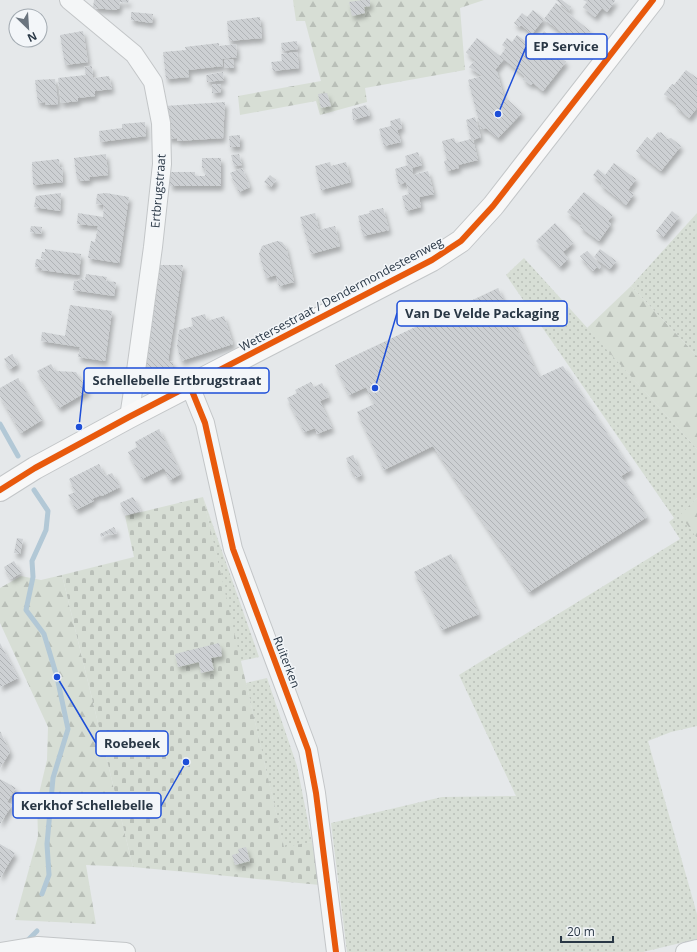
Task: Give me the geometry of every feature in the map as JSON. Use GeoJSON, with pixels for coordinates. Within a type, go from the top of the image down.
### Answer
{"type":"FeatureCollection","features":[{"type":"Feature","properties":{"kind":"main road","name":"Wettersestraat / Dendermondesteenweg"},"geometry":{"type":"LineString","coordinates":[[0,490],[35,468],[129,417],[432,260],[462,241],[493,206],[653,0]]}},
{"type":"Feature","properties":{"kind":"street","name":"Ertbrugstraat"},"geometry":{"type":"LineString","coordinates":[[69,0],[134,54],[153,82],[162,124],[161,172],[152,255],[129,417]]}},
{"type":"Feature","properties":{"kind":"street","name":"Ruiterken"},"geometry":{"type":"LineString","coordinates":[[190,386],[205,423],[233,549],[308,750],[316,793],[336,952]]}},
{"type":"Feature","properties":{"kind":"street"},"geometry":{"type":"LineString","coordinates":[[0,952],[38,946],[126,952]]}},
{"type":"Feature","properties":{"kind":"street"},"geometry":{"type":"LineString","coordinates":[[685,952],[697,949]]}},
{"type":"Feature","properties":{"kind":"green space"},"geometry":{"type":"Polygon","coordinates":[[[293,0],[484,0],[460,8],[465,70],[365,88],[367,102],[320,115],[316,101],[240,115],[238,96],[321,81],[305,21],[296,21],[293,0]]]}},
{"type":"Feature","properties":{"kind":"green space"},"geometry":{"type":"Polygon","coordinates":[[[697,213],[697,356],[631,286],[697,213]]]}},
{"type":"Feature","properties":{"kind":"green space"},"geometry":{"type":"Polygon","coordinates":[[[524,258],[697,449],[697,498],[681,515],[697,538],[697,726],[671,732],[648,741],[697,914],[697,939],[643,952],[347,952],[331,823],[442,797],[516,796],[459,675],[680,539],[669,522],[674,518],[506,275],[524,258]]]}},
{"type":"Feature","properties":{"kind":"green space"},"geometry":{"type":"Polygon","coordinates":[[[631,286],[697,356],[697,449],[587,328],[631,286]]]}},
{"type":"Feature","properties":{"kind":"green space"},"geometry":{"type":"Polygon","coordinates":[[[203,497],[259,657],[240,661],[203,497]]]}},
{"type":"Feature","properties":{"kind":"green space"},"geometry":{"type":"Polygon","coordinates":[[[203,497],[284,847],[312,842],[320,885],[133,867],[62,575],[134,557],[125,516],[203,497]]]}},
{"type":"Feature","properties":{"kind":"green space"},"geometry":{"type":"Polygon","coordinates":[[[697,498],[697,538],[680,515],[697,498]]]}},
{"type":"Feature","properties":{"kind":"green space"},"geometry":{"type":"Polygon","coordinates":[[[62,575],[133,867],[86,865],[96,924],[15,920],[38,836],[37,802],[47,760],[48,727],[0,623],[0,588],[21,576],[41,580],[62,575]]]}},
{"type":"Feature","properties":{"kind":"green space"},"geometry":{"type":"Polygon","coordinates":[[[267,678],[297,766],[312,842],[284,848],[246,683],[267,678]]]}},
{"type":"Feature","properties":{"kind":"building"},"geometry":{"type":"Polygon","coordinates":[[[94,0],[129,0],[128,3],[120,2],[119,9],[117,10],[93,8],[94,0]]]}},
{"type":"Feature","properties":{"kind":"building"},"geometry":{"type":"Polygon","coordinates":[[[370,0],[370,6],[364,7],[365,13],[352,16],[349,2],[370,0]]]}},
{"type":"Feature","properties":{"kind":"building"},"geometry":{"type":"Polygon","coordinates":[[[556,0],[562,0],[571,7],[569,11],[556,0]]]}},
{"type":"Feature","properties":{"kind":"building"},"geometry":{"type":"Polygon","coordinates":[[[583,0],[615,1],[607,12],[602,8],[595,17],[583,7],[587,2],[583,0]]]}},
{"type":"Feature","properties":{"kind":"building"},"geometry":{"type":"Polygon","coordinates":[[[556,3],[590,31],[578,46],[569,38],[567,41],[559,34],[561,32],[544,19],[556,3]]]}},
{"type":"Feature","properties":{"kind":"building"},"geometry":{"type":"Polygon","coordinates":[[[533,10],[544,19],[532,34],[521,25],[519,27],[514,23],[522,13],[527,17],[533,10]]]}},
{"type":"Feature","properties":{"kind":"building"},"geometry":{"type":"Polygon","coordinates":[[[131,12],[153,14],[152,23],[131,20],[131,12]]]}},
{"type":"Feature","properties":{"kind":"building"},"geometry":{"type":"Polygon","coordinates":[[[260,17],[262,38],[229,41],[227,21],[260,17]]]}},
{"type":"Feature","properties":{"kind":"building"},"geometry":{"type":"Polygon","coordinates":[[[83,31],[88,62],[65,65],[60,35],[83,31]]]}},
{"type":"Feature","properties":{"kind":"building"},"geometry":{"type":"Polygon","coordinates":[[[544,31],[555,40],[550,46],[558,52],[556,54],[566,62],[543,91],[533,83],[531,85],[523,79],[525,77],[504,59],[495,70],[497,72],[505,101],[508,100],[522,113],[498,138],[486,128],[481,129],[468,80],[482,76],[469,67],[475,60],[466,52],[477,38],[500,56],[506,48],[502,45],[507,38],[512,42],[517,35],[529,44],[523,52],[531,58],[546,46],[538,39],[544,31]]]}},
{"type":"Feature","properties":{"kind":"building"},"geometry":{"type":"Polygon","coordinates":[[[297,41],[298,49],[282,51],[281,43],[297,41]]]}},
{"type":"Feature","properties":{"kind":"building"},"geometry":{"type":"Polygon","coordinates":[[[219,43],[219,46],[236,44],[237,57],[222,59],[223,66],[188,70],[189,77],[166,79],[163,52],[186,50],[185,47],[219,43]]]}},
{"type":"Feature","properties":{"kind":"building"},"geometry":{"type":"Polygon","coordinates":[[[297,52],[299,68],[273,71],[271,62],[282,61],[281,54],[297,52]]]}},
{"type":"Feature","properties":{"kind":"building"},"geometry":{"type":"Polygon","coordinates":[[[233,59],[234,68],[225,68],[224,60],[233,59]]]}},
{"type":"Feature","properties":{"kind":"building"},"geometry":{"type":"Polygon","coordinates":[[[92,66],[93,78],[109,76],[112,89],[95,91],[95,96],[78,98],[78,101],[61,103],[58,78],[86,75],[84,67],[92,66]]]}},
{"type":"Feature","properties":{"kind":"building"},"geometry":{"type":"Polygon","coordinates":[[[686,70],[697,78],[697,108],[689,118],[675,106],[677,104],[664,94],[672,84],[674,85],[686,70]]]}},
{"type":"Feature","properties":{"kind":"building"},"geometry":{"type":"Polygon","coordinates":[[[223,72],[224,80],[207,82],[206,75],[223,72]]]}},
{"type":"Feature","properties":{"kind":"building"},"geometry":{"type":"Polygon","coordinates":[[[55,79],[58,104],[46,105],[45,102],[38,103],[35,80],[55,79]]]}},
{"type":"Feature","properties":{"kind":"building"},"geometry":{"type":"Polygon","coordinates":[[[212,84],[221,84],[221,92],[212,93],[212,84]]]}},
{"type":"Feature","properties":{"kind":"building"},"geometry":{"type":"Polygon","coordinates":[[[327,93],[331,106],[321,108],[318,94],[327,93]]]}},
{"type":"Feature","properties":{"kind":"building"},"geometry":{"type":"Polygon","coordinates":[[[225,102],[223,138],[177,141],[177,138],[168,139],[165,106],[225,102]]]}},
{"type":"Feature","properties":{"kind":"building"},"geometry":{"type":"Polygon","coordinates":[[[366,105],[370,115],[353,120],[352,109],[366,105]]]}},
{"type":"Feature","properties":{"kind":"building"},"geometry":{"type":"Polygon","coordinates":[[[475,117],[481,137],[473,140],[478,160],[458,165],[459,168],[447,171],[444,161],[447,160],[442,141],[454,138],[456,143],[471,139],[466,120],[475,117]]]}},
{"type":"Feature","properties":{"kind":"building"},"geometry":{"type":"Polygon","coordinates":[[[400,118],[402,128],[397,130],[401,142],[384,146],[379,129],[391,126],[390,121],[400,118]]]}},
{"type":"Feature","properties":{"kind":"building"},"geometry":{"type":"Polygon","coordinates":[[[145,122],[146,136],[100,142],[99,131],[122,128],[122,124],[145,122]]]}},
{"type":"Feature","properties":{"kind":"building"},"geometry":{"type":"Polygon","coordinates":[[[658,132],[661,132],[667,139],[671,138],[681,146],[661,171],[636,151],[647,137],[651,141],[658,132]]]}},
{"type":"Feature","properties":{"kind":"building"},"geometry":{"type":"Polygon","coordinates":[[[240,135],[240,147],[230,147],[229,136],[240,135]]]}},
{"type":"Feature","properties":{"kind":"building"},"geometry":{"type":"Polygon","coordinates":[[[418,152],[422,165],[412,168],[413,175],[428,171],[434,194],[419,197],[421,207],[406,211],[402,196],[409,194],[406,182],[399,185],[395,169],[408,165],[405,156],[418,152]]]}},
{"type":"Feature","properties":{"kind":"building"},"geometry":{"type":"Polygon","coordinates":[[[106,154],[108,175],[89,177],[90,180],[80,181],[80,179],[77,179],[74,158],[106,154]]]}},
{"type":"Feature","properties":{"kind":"building"},"geometry":{"type":"Polygon","coordinates":[[[239,154],[242,165],[234,166],[231,155],[239,154]]]}},
{"type":"Feature","properties":{"kind":"building"},"geometry":{"type":"Polygon","coordinates":[[[202,158],[221,158],[221,186],[170,186],[170,172],[195,172],[195,176],[205,176],[206,168],[202,168],[202,158]]]}},
{"type":"Feature","properties":{"kind":"building"},"geometry":{"type":"Polygon","coordinates":[[[59,159],[60,168],[62,167],[63,182],[33,185],[32,162],[59,159]]]}},
{"type":"Feature","properties":{"kind":"building"},"geometry":{"type":"Polygon","coordinates":[[[330,162],[331,166],[346,162],[351,182],[321,190],[315,166],[330,162]]]}},
{"type":"Feature","properties":{"kind":"building"},"geometry":{"type":"Polygon","coordinates":[[[614,163],[636,179],[628,190],[634,194],[626,205],[601,185],[602,183],[593,175],[598,169],[605,175],[614,163]]]}},
{"type":"Feature","properties":{"kind":"building"},"geometry":{"type":"Polygon","coordinates":[[[242,168],[250,187],[239,192],[230,173],[242,168]]]}},
{"type":"Feature","properties":{"kind":"building"},"geometry":{"type":"Polygon","coordinates":[[[270,175],[276,180],[271,187],[264,182],[270,175]]]}},
{"type":"Feature","properties":{"kind":"building"},"geometry":{"type":"Polygon","coordinates":[[[584,192],[613,215],[608,221],[611,224],[599,241],[580,227],[582,224],[567,212],[584,192]]]}},
{"type":"Feature","properties":{"kind":"building"},"geometry":{"type":"Polygon","coordinates":[[[61,193],[60,211],[34,207],[36,196],[61,193]]]}},
{"type":"Feature","properties":{"kind":"building"},"geometry":{"type":"Polygon","coordinates":[[[106,193],[129,197],[119,263],[88,258],[91,241],[95,242],[98,226],[77,224],[78,213],[103,217],[104,205],[96,204],[97,194],[106,193]]]}},
{"type":"Feature","properties":{"kind":"building"},"geometry":{"type":"Polygon","coordinates":[[[383,208],[389,230],[363,236],[358,216],[370,213],[369,211],[383,208]]]}},
{"type":"Feature","properties":{"kind":"building"},"geometry":{"type":"Polygon","coordinates":[[[672,211],[679,217],[663,237],[656,231],[672,211]]]}},
{"type":"Feature","properties":{"kind":"building"},"geometry":{"type":"Polygon","coordinates":[[[315,213],[319,230],[335,226],[340,246],[311,254],[300,217],[315,213]]]}},
{"type":"Feature","properties":{"kind":"building"},"geometry":{"type":"Polygon","coordinates":[[[555,223],[573,243],[563,252],[568,259],[560,267],[536,241],[555,223]]]}},
{"type":"Feature","properties":{"kind":"building"},"geometry":{"type":"Polygon","coordinates":[[[31,226],[42,227],[41,234],[30,232],[31,226]]]}},
{"type":"Feature","properties":{"kind":"building"},"geometry":{"type":"Polygon","coordinates":[[[277,241],[282,242],[286,247],[294,282],[279,286],[276,275],[266,278],[259,254],[262,246],[277,241]]]}},
{"type":"Feature","properties":{"kind":"building"},"geometry":{"type":"Polygon","coordinates":[[[45,249],[81,254],[79,275],[41,270],[42,268],[35,267],[36,259],[44,260],[41,258],[42,252],[45,252],[45,249]]]}},
{"type":"Feature","properties":{"kind":"building"},"geometry":{"type":"Polygon","coordinates":[[[600,249],[616,261],[610,269],[594,257],[600,249]]]}},
{"type":"Feature","properties":{"kind":"building"},"geometry":{"type":"Polygon","coordinates":[[[587,251],[600,265],[601,267],[599,269],[597,267],[593,271],[580,256],[587,251]]]}},
{"type":"Feature","properties":{"kind":"building"},"geometry":{"type":"Polygon","coordinates":[[[158,265],[183,265],[168,361],[173,362],[173,367],[170,374],[166,378],[141,376],[158,265]]]}},
{"type":"Feature","properties":{"kind":"building"},"geometry":{"type":"Polygon","coordinates":[[[86,274],[107,277],[106,281],[116,282],[114,296],[73,290],[74,281],[80,279],[85,280],[86,274]]]}},
{"type":"Feature","properties":{"kind":"building"},"geometry":{"type":"Polygon","coordinates":[[[498,288],[539,377],[563,366],[631,470],[621,476],[647,517],[529,592],[433,446],[384,470],[357,412],[374,404],[366,387],[349,395],[335,365],[498,288]]]}},
{"type":"Feature","properties":{"kind":"building"},"geometry":{"type":"Polygon","coordinates":[[[70,305],[112,311],[105,361],[78,357],[80,347],[41,341],[42,332],[65,336],[70,305]]]}},
{"type":"Feature","properties":{"kind":"building"},"geometry":{"type":"Polygon","coordinates":[[[205,314],[207,321],[224,316],[233,344],[181,361],[177,346],[179,330],[193,326],[191,318],[205,314]]]}},
{"type":"Feature","properties":{"kind":"building"},"geometry":{"type":"Polygon","coordinates":[[[12,354],[18,364],[10,369],[4,359],[12,354]]]}},
{"type":"Feature","properties":{"kind":"building"},"geometry":{"type":"Polygon","coordinates":[[[51,364],[55,371],[76,372],[88,391],[59,408],[37,371],[51,364]]]}},
{"type":"Feature","properties":{"kind":"building"},"geometry":{"type":"Polygon","coordinates":[[[18,378],[42,420],[21,433],[0,396],[0,388],[18,378]]]}},
{"type":"Feature","properties":{"kind":"building"},"geometry":{"type":"Polygon","coordinates":[[[311,382],[314,387],[322,383],[329,397],[320,401],[332,428],[317,434],[315,428],[304,432],[287,398],[297,393],[295,390],[311,382]]]}},
{"type":"Feature","properties":{"kind":"building"},"geometry":{"type":"Polygon","coordinates":[[[159,429],[181,474],[170,480],[164,468],[142,479],[128,452],[137,447],[135,442],[159,429]]]}},
{"type":"Feature","properties":{"kind":"building"},"geometry":{"type":"Polygon","coordinates":[[[353,455],[362,475],[356,478],[354,472],[352,473],[346,458],[353,455]]]}},
{"type":"Feature","properties":{"kind":"building"},"geometry":{"type":"Polygon","coordinates":[[[99,464],[105,476],[112,473],[120,487],[92,499],[94,501],[76,510],[68,495],[75,492],[69,479],[99,464]]]}},
{"type":"Feature","properties":{"kind":"building"},"geometry":{"type":"Polygon","coordinates":[[[133,497],[141,511],[126,515],[120,503],[133,497]]]}},
{"type":"Feature","properties":{"kind":"building"},"geometry":{"type":"Polygon","coordinates":[[[114,527],[117,533],[110,535],[109,533],[101,537],[100,534],[114,527]]]}},
{"type":"Feature","properties":{"kind":"building"},"geometry":{"type":"Polygon","coordinates":[[[17,538],[23,539],[20,554],[14,553],[17,538]]]}},
{"type":"Feature","properties":{"kind":"building"},"geometry":{"type":"Polygon","coordinates":[[[451,554],[479,614],[442,630],[414,572],[451,554]]]}},
{"type":"Feature","properties":{"kind":"building"},"geometry":{"type":"Polygon","coordinates":[[[14,561],[21,573],[11,579],[4,567],[14,561]]]}},
{"type":"Feature","properties":{"kind":"building"},"geometry":{"type":"Polygon","coordinates":[[[0,643],[18,678],[0,687],[0,643]]]}},
{"type":"Feature","properties":{"kind":"building"},"geometry":{"type":"Polygon","coordinates":[[[219,643],[222,656],[211,658],[214,670],[201,673],[199,662],[178,667],[175,654],[219,643]]]}},
{"type":"Feature","properties":{"kind":"building"},"geometry":{"type":"Polygon","coordinates":[[[0,731],[10,752],[0,768],[0,731]]]}},
{"type":"Feature","properties":{"kind":"building"},"geometry":{"type":"Polygon","coordinates":[[[0,779],[16,788],[7,802],[12,805],[0,824],[0,779]]]}},
{"type":"Feature","properties":{"kind":"building"},"geometry":{"type":"Polygon","coordinates":[[[0,844],[15,853],[0,878],[0,844]]]}},
{"type":"Feature","properties":{"kind":"building"},"geometry":{"type":"Polygon","coordinates":[[[246,847],[250,861],[235,865],[232,855],[239,853],[238,849],[246,847]]]}},
{"type":"Feature","properties":{"kind":"waterway"},"geometry":{"type":"LineString","coordinates":[[0,424],[18,456]]}},
{"type":"Feature","properties":{"kind":"waterway"},"geometry":{"type":"LineString","coordinates":[[34,490],[48,511],[46,530],[32,561],[33,577],[26,610],[44,634],[57,677],[68,729],[53,778],[47,844],[49,875],[42,894]]}},
{"type":"Feature","properties":{"kind":"waterway"},"geometry":{"type":"LineString","coordinates":[[27,941],[37,931]]}},
{"type":"Feature","properties":{"kind":"cycle path"},"geometry":{"type":"LineString","coordinates":[[0,490],[35,468],[129,417],[432,260],[461,241],[493,206],[653,0]]}},
{"type":"Feature","properties":{"kind":"cycle path"},"geometry":{"type":"LineString","coordinates":[[190,386],[205,423],[233,549],[308,750],[316,793],[336,952]]}},
{"type":"Feature","properties":{"kind":"place","name":"EP Service"},"geometry":{"type":"Point","coordinates":[498,114]}},
{"type":"Feature","properties":{"kind":"place","name":"Van De Velde Packaging"},"geometry":{"type":"Point","coordinates":[375,388]}},
{"type":"Feature","properties":{"kind":"place","name":"Schellebelle Ertbrugstraat"},"geometry":{"type":"Point","coordinates":[79,427]}},
{"type":"Feature","properties":{"kind":"place","name":"Roebeek"},"geometry":{"type":"Point","coordinates":[57,677]}},
{"type":"Feature","properties":{"kind":"place","name":"Kerkhof Schellebelle"},"geometry":{"type":"Point","coordinates":[186,762]}}]}
